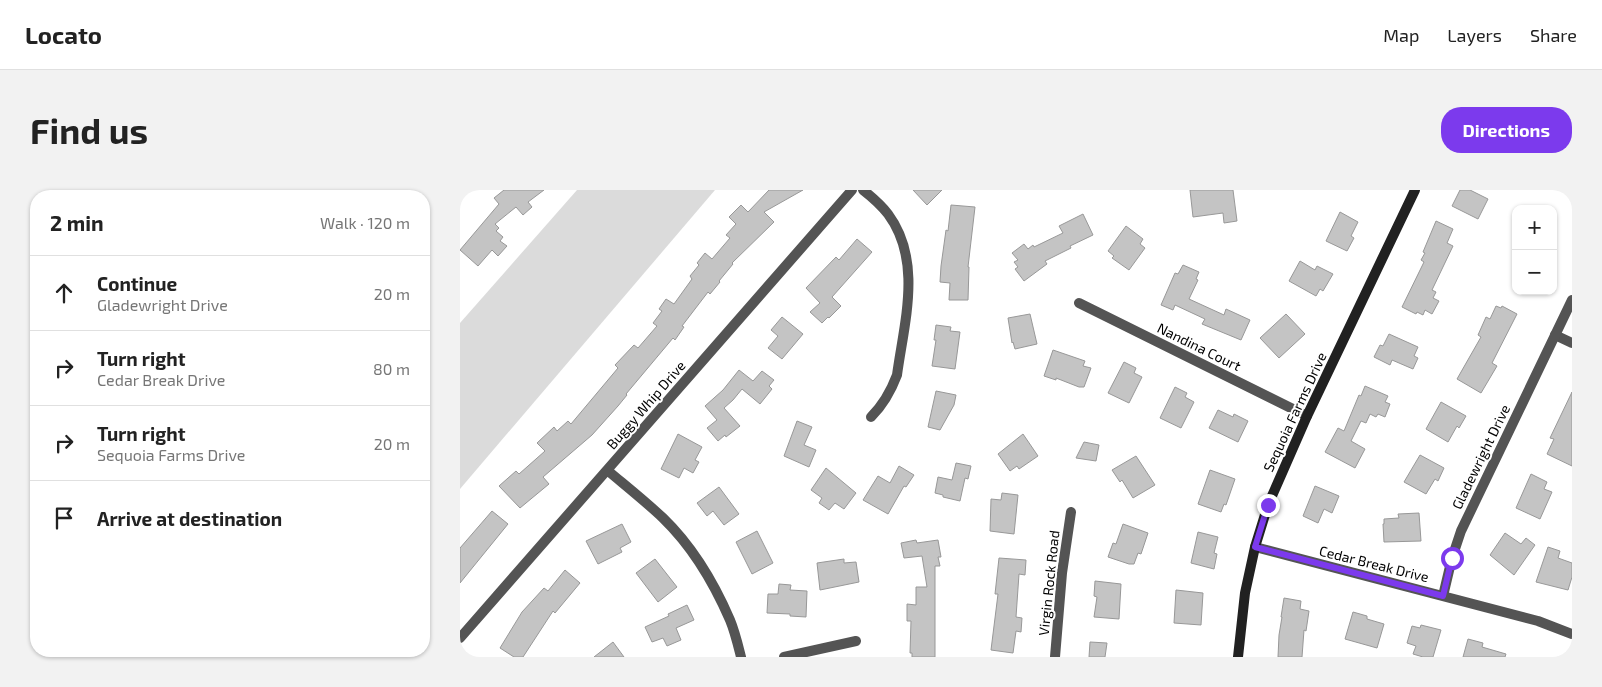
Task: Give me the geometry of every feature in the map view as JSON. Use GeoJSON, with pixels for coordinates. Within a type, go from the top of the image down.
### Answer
{"type":"FeatureCollection","features":[{"type":"Feature","properties":{"kind":"street","name":"Buggy Whip Drive"},"geometry":{"type":"LineString","coordinates":[[460,638],[852,190]]}},
{"type":"Feature","properties":{"kind":"street"},"geometry":{"type":"LineString","coordinates":[[863,190],[888,214],[900,235],[906,250],[909,272],[908,294],[897,375],[882,405],[871,418]]}},
{"type":"Feature","properties":{"kind":"street","name":"Sequoia Farms Drive"},"geometry":{"type":"LineString","coordinates":[[1238,657],[1245,593],[1255,547],[1268,505],[1307,416],[1415,190]]}},
{"type":"Feature","properties":{"kind":"street","name":"Gladewright Drive"},"geometry":{"type":"LineString","coordinates":[[1443,596],[1461,531],[1572,300]]}},
{"type":"Feature","properties":{"kind":"street","name":"Nandina Court"},"geometry":{"type":"LineString","coordinates":[[1079,303],[1307,416]]}},
{"type":"Feature","properties":{"kind":"street"},"geometry":{"type":"LineString","coordinates":[[1555,335],[1572,343]]}},
{"type":"Feature","properties":{"kind":"street"},"geometry":{"type":"LineString","coordinates":[[607,470],[663,518],[682,538],[700,563],[716,590],[731,622],[741,657]]}},
{"type":"Feature","properties":{"kind":"street","name":"Virgin Rock Road"},"geometry":{"type":"LineString","coordinates":[[1055,657],[1062,573],[1071,512]]}},
{"type":"Feature","properties":{"kind":"street","name":"Cedar Break Drive"},"geometry":{"type":"LineString","coordinates":[[1255,547],[1538,621],[1572,634]]}},
{"type":"Feature","properties":{"kind":"street"},"geometry":{"type":"LineString","coordinates":[[784,657],[856,641]]}},
{"type":"Feature","properties":{"kind":"shaded area"},"geometry":{"type":"Polygon","coordinates":[[[577,190],[715,190],[460,489],[460,323],[577,190]]]}},
{"type":"Feature","properties":{"kind":"building"},"geometry":{"type":"Polygon","coordinates":[[[504,190],[544,190],[528,202],[532,207],[523,215],[516,207],[495,224],[499,228],[496,231],[503,237],[500,241],[507,246],[498,256],[492,250],[478,266],[460,250],[499,204],[494,198],[504,190]]]}},
{"type":"Feature","properties":{"kind":"building"},"geometry":{"type":"Polygon","coordinates":[[[769,190],[803,190],[764,212],[774,222],[732,263],[720,282],[710,294],[708,292],[682,326],[684,327],[675,340],[673,338],[592,435],[543,477],[549,484],[520,508],[499,486],[516,471],[519,474],[545,451],[537,443],[554,427],[557,431],[568,421],[571,424],[618,368],[615,365],[634,345],[638,348],[657,326],[653,323],[662,311],[659,309],[666,299],[674,304],[692,279],[690,276],[699,265],[697,263],[705,253],[712,259],[730,238],[726,235],[736,224],[729,217],[741,205],[748,212],[769,190]]]}},
{"type":"Feature","properties":{"kind":"building"},"geometry":{"type":"Polygon","coordinates":[[[913,190],[942,190],[927,205],[913,190]]]}},
{"type":"Feature","properties":{"kind":"building"},"geometry":{"type":"Polygon","coordinates":[[[1190,190],[1233,190],[1237,221],[1224,223],[1223,213],[1193,217],[1190,190]]]}},
{"type":"Feature","properties":{"kind":"building"},"geometry":{"type":"Polygon","coordinates":[[[1460,190],[1470,190],[1488,199],[1478,219],[1452,206],[1460,190]]]}},
{"type":"Feature","properties":{"kind":"building"},"geometry":{"type":"Polygon","coordinates":[[[951,205],[975,207],[968,267],[968,300],[949,300],[950,283],[940,282],[951,205]]]}},
{"type":"Feature","properties":{"kind":"building"},"geometry":{"type":"Polygon","coordinates":[[[1340,212],[1358,222],[1351,236],[1354,238],[1347,251],[1326,241],[1340,212]]]}},
{"type":"Feature","properties":{"kind":"building"},"geometry":{"type":"Polygon","coordinates":[[[1083,214],[1093,235],[1045,261],[1047,264],[1024,281],[1015,269],[1018,267],[1014,262],[1018,260],[1012,253],[1024,244],[1028,249],[1033,245],[1034,247],[1063,233],[1059,226],[1083,214]]]}},
{"type":"Feature","properties":{"kind":"building"},"geometry":{"type":"Polygon","coordinates":[[[1436,221],[1453,229],[1447,243],[1453,246],[1432,290],[1436,292],[1433,298],[1439,301],[1432,314],[1425,310],[1423,315],[1417,312],[1416,314],[1402,307],[1424,262],[1421,260],[1425,253],[1423,252],[1436,221]]]}},
{"type":"Feature","properties":{"kind":"building"},"geometry":{"type":"Polygon","coordinates":[[[1126,226],[1143,239],[1140,244],[1145,248],[1129,270],[1112,258],[1114,256],[1108,251],[1126,226]]]}},
{"type":"Feature","properties":{"kind":"building"},"geometry":{"type":"Polygon","coordinates":[[[857,239],[872,252],[832,297],[841,306],[822,323],[810,312],[820,303],[806,288],[836,257],[839,260],[857,239]]]}},
{"type":"Feature","properties":{"kind":"building"},"geometry":{"type":"Polygon","coordinates":[[[1300,261],[1315,270],[1317,266],[1333,274],[1323,291],[1320,289],[1316,296],[1289,281],[1300,261]]]}},
{"type":"Feature","properties":{"kind":"building"},"geometry":{"type":"Polygon","coordinates":[[[1183,265],[1199,272],[1196,279],[1198,280],[1189,299],[1224,315],[1226,309],[1250,320],[1241,340],[1202,324],[1205,319],[1175,305],[1173,310],[1161,305],[1175,273],[1178,274],[1183,265]]]}},
{"type":"Feature","properties":{"kind":"building"},"geometry":{"type":"Polygon","coordinates":[[[1496,306],[1501,308],[1502,306],[1517,314],[1492,363],[1497,366],[1481,393],[1457,379],[1481,337],[1478,335],[1486,317],[1490,319],[1496,306]]]}},
{"type":"Feature","properties":{"kind":"building"},"geometry":{"type":"Polygon","coordinates":[[[1030,314],[1037,344],[1015,349],[1012,343],[1008,318],[1030,314]]]}},
{"type":"Feature","properties":{"kind":"building"},"geometry":{"type":"Polygon","coordinates":[[[1286,314],[1305,334],[1279,358],[1260,338],[1286,314]]]}},
{"type":"Feature","properties":{"kind":"building"},"geometry":{"type":"Polygon","coordinates":[[[782,317],[803,334],[782,359],[768,348],[778,336],[771,330],[782,317]]]}},
{"type":"Feature","properties":{"kind":"building"},"geometry":{"type":"Polygon","coordinates":[[[936,325],[951,327],[950,331],[960,332],[955,369],[932,366],[936,325]]]}},
{"type":"Feature","properties":{"kind":"building"},"geometry":{"type":"Polygon","coordinates":[[[1389,334],[1418,347],[1414,356],[1418,358],[1413,369],[1392,360],[1390,365],[1374,357],[1380,345],[1383,346],[1389,334]]]}},
{"type":"Feature","properties":{"kind":"building"},"geometry":{"type":"Polygon","coordinates":[[[1053,350],[1085,361],[1083,366],[1091,368],[1084,387],[1044,376],[1053,350]]]}},
{"type":"Feature","properties":{"kind":"building"},"geometry":{"type":"Polygon","coordinates":[[[1124,362],[1136,368],[1134,373],[1142,377],[1129,403],[1108,393],[1124,362]]]}},
{"type":"Feature","properties":{"kind":"building"},"geometry":{"type":"Polygon","coordinates":[[[739,370],[753,381],[762,371],[774,380],[769,386],[772,389],[760,404],[742,389],[724,408],[740,426],[718,441],[707,428],[717,420],[705,406],[723,390],[739,370]]]}},
{"type":"Feature","properties":{"kind":"building"},"geometry":{"type":"Polygon","coordinates":[[[1365,386],[1388,396],[1385,402],[1390,404],[1385,417],[1378,414],[1376,417],[1370,414],[1366,423],[1361,421],[1351,441],[1365,449],[1355,468],[1325,452],[1338,428],[1344,431],[1359,395],[1361,396],[1365,386]]]}},
{"type":"Feature","properties":{"kind":"building"},"geometry":{"type":"Polygon","coordinates":[[[1175,387],[1187,393],[1185,397],[1194,402],[1181,428],[1160,418],[1175,387]]]}},
{"type":"Feature","properties":{"kind":"building"},"geometry":{"type":"Polygon","coordinates":[[[936,391],[956,395],[954,405],[940,430],[928,427],[936,391]]]}},
{"type":"Feature","properties":{"kind":"building"},"geometry":{"type":"Polygon","coordinates":[[[1572,392],[1572,466],[1547,454],[1554,439],[1550,438],[1572,392]]]}},
{"type":"Feature","properties":{"kind":"building"},"geometry":{"type":"Polygon","coordinates":[[[1441,402],[1466,416],[1459,428],[1457,426],[1448,442],[1426,429],[1441,402]]]}},
{"type":"Feature","properties":{"kind":"building"},"geometry":{"type":"Polygon","coordinates":[[[1218,410],[1233,417],[1234,414],[1248,421],[1238,442],[1209,428],[1218,410]]]}},
{"type":"Feature","properties":{"kind":"building"},"geometry":{"type":"Polygon","coordinates":[[[797,421],[812,427],[804,445],[816,450],[809,467],[784,456],[797,421]]]}},
{"type":"Feature","properties":{"kind":"building"},"geometry":{"type":"Polygon","coordinates":[[[678,434],[702,447],[695,460],[699,462],[693,473],[684,468],[679,478],[661,469],[678,434]]]}},
{"type":"Feature","properties":{"kind":"building"},"geometry":{"type":"Polygon","coordinates":[[[1023,434],[1038,456],[1019,469],[1017,466],[1010,471],[998,454],[1023,434]]]}},
{"type":"Feature","properties":{"kind":"building"},"geometry":{"type":"Polygon","coordinates":[[[1084,442],[1099,445],[1096,461],[1076,458],[1084,442]]]}},
{"type":"Feature","properties":{"kind":"building"},"geometry":{"type":"Polygon","coordinates":[[[1420,455],[1444,468],[1438,481],[1435,479],[1426,494],[1404,482],[1420,455]]]}},
{"type":"Feature","properties":{"kind":"building"},"geometry":{"type":"Polygon","coordinates":[[[1136,456],[1155,485],[1133,498],[1122,480],[1120,482],[1112,470],[1136,456]]]}},
{"type":"Feature","properties":{"kind":"building"},"geometry":{"type":"Polygon","coordinates":[[[956,463],[971,466],[968,479],[965,478],[960,501],[935,493],[938,477],[952,480],[956,463]]]}},
{"type":"Feature","properties":{"kind":"building"},"geometry":{"type":"Polygon","coordinates":[[[899,466],[914,475],[906,487],[904,486],[888,514],[863,500],[878,476],[890,483],[899,466]]]}},
{"type":"Feature","properties":{"kind":"building"},"geometry":{"type":"Polygon","coordinates":[[[826,468],[856,493],[844,509],[835,503],[829,510],[819,503],[822,498],[811,490],[826,468]]]}},
{"type":"Feature","properties":{"kind":"building"},"geometry":{"type":"Polygon","coordinates":[[[1210,470],[1235,479],[1226,505],[1224,504],[1221,512],[1198,504],[1210,470]]]}},
{"type":"Feature","properties":{"kind":"building"},"geometry":{"type":"Polygon","coordinates":[[[1531,474],[1547,482],[1544,489],[1552,492],[1540,519],[1516,508],[1531,474]]]}},
{"type":"Feature","properties":{"kind":"building"},"geometry":{"type":"Polygon","coordinates":[[[1315,486],[1339,496],[1332,513],[1324,509],[1318,523],[1303,516],[1315,486]]]}},
{"type":"Feature","properties":{"kind":"building"},"geometry":{"type":"Polygon","coordinates":[[[719,487],[739,514],[724,525],[713,511],[707,516],[697,503],[719,487]]]}},
{"type":"Feature","properties":{"kind":"building"},"geometry":{"type":"Polygon","coordinates":[[[1002,493],[1018,495],[1014,534],[990,531],[991,499],[1001,500],[1002,493]]]}},
{"type":"Feature","properties":{"kind":"building"},"geometry":{"type":"Polygon","coordinates":[[[492,511],[508,524],[460,583],[460,548],[492,511]]]}},
{"type":"Feature","properties":{"kind":"building"},"geometry":{"type":"Polygon","coordinates":[[[1419,513],[1421,541],[1384,542],[1384,519],[1399,518],[1398,514],[1419,513]]]}},
{"type":"Feature","properties":{"kind":"building"},"geometry":{"type":"Polygon","coordinates":[[[622,524],[631,542],[620,548],[622,552],[598,564],[586,541],[622,524]]]}},
{"type":"Feature","properties":{"kind":"building"},"geometry":{"type":"Polygon","coordinates":[[[1123,524],[1148,533],[1141,554],[1138,553],[1134,564],[1108,557],[1113,543],[1116,544],[1123,524]]]}},
{"type":"Feature","properties":{"kind":"building"},"geometry":{"type":"Polygon","coordinates":[[[757,531],[773,563],[752,574],[736,542],[757,531]]]}},
{"type":"Feature","properties":{"kind":"building"},"geometry":{"type":"Polygon","coordinates":[[[1198,532],[1218,537],[1214,553],[1217,554],[1214,569],[1191,563],[1198,532]]]}},
{"type":"Feature","properties":{"kind":"building"},"geometry":{"type":"Polygon","coordinates":[[[1505,533],[1521,544],[1526,538],[1535,545],[1514,575],[1490,555],[1505,533]]]}},
{"type":"Feature","properties":{"kind":"building"},"geometry":{"type":"Polygon","coordinates":[[[916,540],[917,543],[938,540],[941,557],[938,557],[940,566],[935,566],[935,657],[912,657],[912,653],[910,653],[911,621],[907,621],[907,604],[916,605],[916,587],[927,587],[922,556],[904,558],[901,543],[916,540]]]}},
{"type":"Feature","properties":{"kind":"building"},"geometry":{"type":"Polygon","coordinates":[[[1548,547],[1560,551],[1558,558],[1572,563],[1572,577],[1568,590],[1536,582],[1548,547]]]}},
{"type":"Feature","properties":{"kind":"building"},"geometry":{"type":"Polygon","coordinates":[[[999,558],[1026,560],[1025,575],[1019,574],[1016,617],[1022,618],[1021,632],[1016,631],[1013,653],[991,650],[998,594],[995,594],[999,558]]]}},
{"type":"Feature","properties":{"kind":"building"},"geometry":{"type":"Polygon","coordinates":[[[655,559],[677,587],[658,602],[636,573],[655,559]]]}},
{"type":"Feature","properties":{"kind":"building"},"geometry":{"type":"Polygon","coordinates":[[[844,559],[844,563],[856,562],[859,582],[820,590],[817,563],[844,559]]]}},
{"type":"Feature","properties":{"kind":"building"},"geometry":{"type":"Polygon","coordinates":[[[565,570],[580,583],[555,613],[553,611],[523,657],[514,657],[500,648],[522,612],[544,588],[548,591],[565,570]]]}},
{"type":"Feature","properties":{"kind":"building"},"geometry":{"type":"Polygon","coordinates":[[[1095,581],[1121,584],[1119,619],[1094,617],[1097,597],[1094,596],[1095,581]]]}},
{"type":"Feature","properties":{"kind":"building"},"geometry":{"type":"Polygon","coordinates":[[[779,584],[791,585],[790,590],[807,591],[806,617],[767,613],[768,594],[778,594],[779,584]]]}},
{"type":"Feature","properties":{"kind":"building"},"geometry":{"type":"Polygon","coordinates":[[[1176,590],[1203,593],[1201,625],[1174,623],[1176,590]]]}},
{"type":"Feature","properties":{"kind":"building"},"geometry":{"type":"Polygon","coordinates":[[[1284,598],[1301,601],[1300,609],[1309,611],[1306,631],[1304,630],[1302,657],[1278,657],[1284,598]]]}},
{"type":"Feature","properties":{"kind":"building"},"geometry":{"type":"Polygon","coordinates":[[[687,605],[694,620],[676,628],[681,640],[667,646],[663,638],[652,642],[645,627],[687,605]]]}},
{"type":"Feature","properties":{"kind":"building"},"geometry":{"type":"Polygon","coordinates":[[[1353,612],[1384,624],[1377,648],[1345,639],[1353,612]]]}},
{"type":"Feature","properties":{"kind":"building"},"geometry":{"type":"Polygon","coordinates":[[[1421,625],[1441,630],[1433,657],[1413,654],[1416,646],[1407,643],[1412,626],[1420,628],[1421,625]]]}},
{"type":"Feature","properties":{"kind":"building"},"geometry":{"type":"Polygon","coordinates":[[[1468,639],[1483,643],[1482,647],[1506,654],[1505,657],[1463,657],[1468,639]]]}},
{"type":"Feature","properties":{"kind":"building"},"geometry":{"type":"Polygon","coordinates":[[[613,642],[624,657],[594,657],[613,642]]]}},
{"type":"Feature","properties":{"kind":"building"},"geometry":{"type":"Polygon","coordinates":[[[1090,642],[1107,643],[1105,657],[1089,657],[1090,642]]]}},
{"type":"Feature","properties":{"kind":"route"},"geometry":{"type":"LineString","coordinates":[[1268,505],[1255,547],[1443,596],[1452,558]]}}]}
